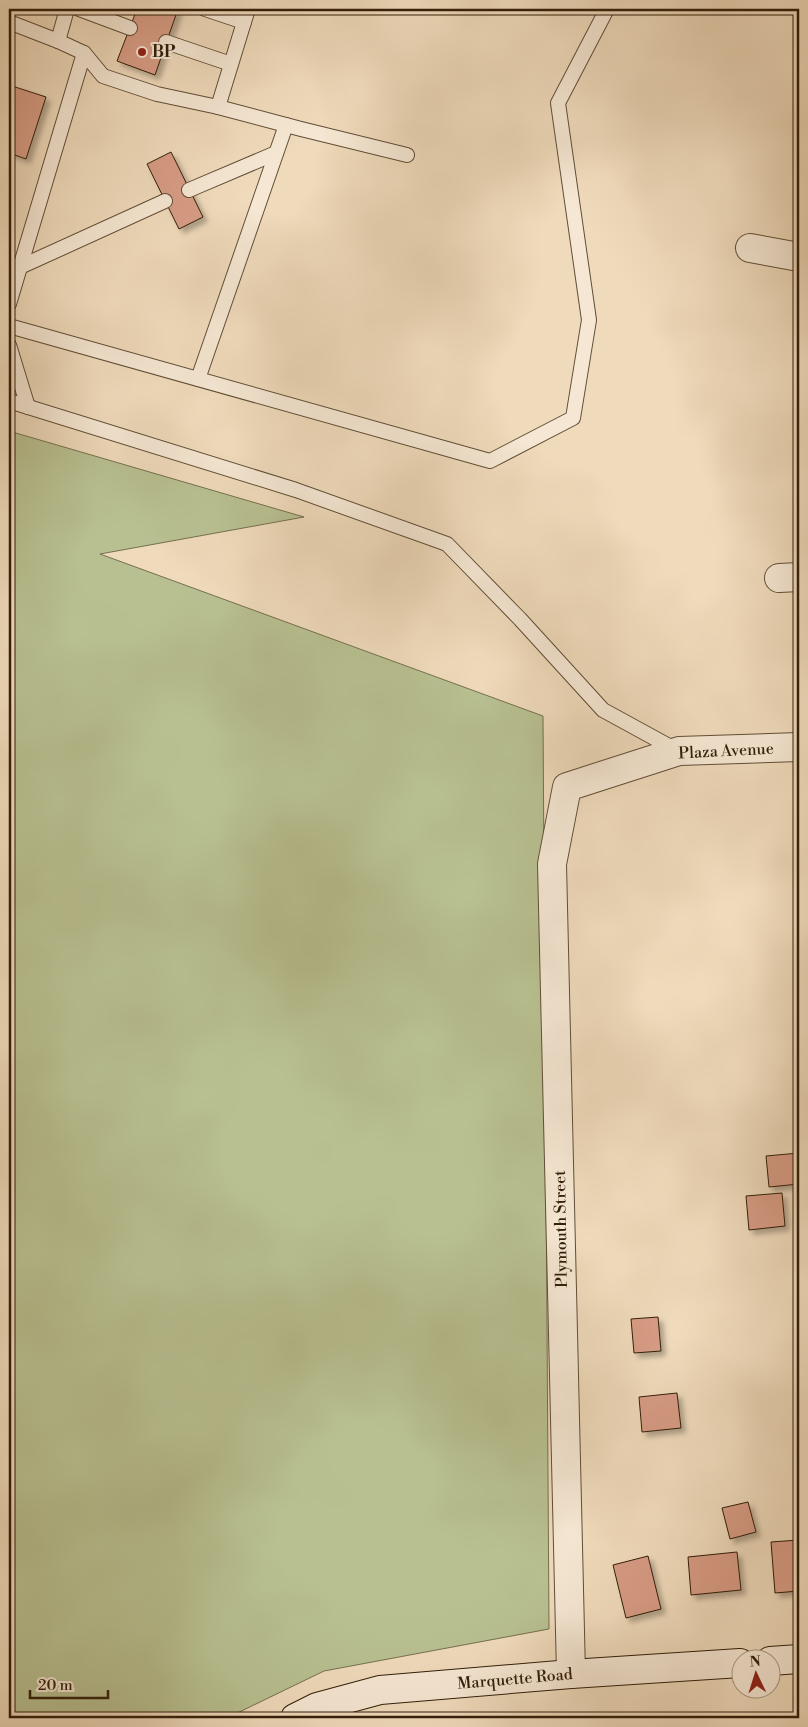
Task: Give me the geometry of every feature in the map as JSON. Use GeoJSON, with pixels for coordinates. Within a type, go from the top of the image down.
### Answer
{"type":"FeatureCollection","features":[{"type":"Feature","properties":{"kind":"street"},"geometry":{"type":"LineString","coordinates":[[750,248],[799,257]]}},
{"type":"Feature","properties":{"kind":"street","name":"Plaza Avenue"},"geometry":{"type":"LineString","coordinates":[[567,787],[679,751],[799,747]]}},
{"type":"Feature","properties":{"kind":"street","name":"Plymouth Street"},"geometry":{"type":"LineString","coordinates":[[567,787],[552,864],[572,1674]]}},
{"type":"Feature","properties":{"kind":"street"},"geometry":{"type":"LineString","coordinates":[[780,1660],[799,1659]]}},
{"type":"Feature","properties":{"kind":"street","name":"Marquette Road"},"geometry":{"type":"LineString","coordinates":[[295,1718],[317,1708],[380,1690],[572,1674],[730,1664]]}},
{"type":"Feature","properties":{"kind":"lane"},"geometry":{"type":"LineString","coordinates":[[58,41],[68,9]]}},
{"type":"Feature","properties":{"kind":"lane"},"geometry":{"type":"LineString","coordinates":[[79,9],[130,28]]}},
{"type":"Feature","properties":{"kind":"lane"},"geometry":{"type":"LineString","coordinates":[[205,9],[246,15],[218,107]]}},
{"type":"Feature","properties":{"kind":"lane"},"geometry":{"type":"LineString","coordinates":[[9,326],[490,461],[573,418],[589,320],[558,103],[607,9]]}},
{"type":"Feature","properties":{"kind":"lane"},"geometry":{"type":"LineString","coordinates":[[9,22],[84,53],[103,76],[157,94],[218,107],[407,155]]}},
{"type":"Feature","properties":{"kind":"lane"},"geometry":{"type":"LineString","coordinates":[[166,42],[231,64]]}},
{"type":"Feature","properties":{"kind":"lane"},"geometry":{"type":"LineString","coordinates":[[9,304],[84,53]]}},
{"type":"Feature","properties":{"kind":"lane"},"geometry":{"type":"LineString","coordinates":[[198,379],[286,125]]}},
{"type":"Feature","properties":{"kind":"lane"},"geometry":{"type":"LineString","coordinates":[[189,190],[276,153]]}},
{"type":"Feature","properties":{"kind":"lane"},"geometry":{"type":"LineString","coordinates":[[20,267],[165,200]]}},
{"type":"Feature","properties":{"kind":"lane"},"geometry":{"type":"LineString","coordinates":[[9,345],[28,407]]}},
{"type":"Feature","properties":{"kind":"lane"},"geometry":{"type":"LineString","coordinates":[[9,401],[296,490],[447,544],[520,619],[603,710],[679,751]]}},
{"type":"Feature","properties":{"kind":"green space"},"geometry":{"type":"Polygon","coordinates":[[[9,431],[304,517],[100,554],[543,716],[549,1629],[324,1671],[227,1718],[9,1718],[9,431]]]}},
{"type":"Feature","properties":{"kind":"building","name":"BP"},"geometry":{"type":"Polygon","coordinates":[[[137,9],[178,9],[155,75],[117,61],[137,9]]]}},
{"type":"Feature","properties":{"kind":"building"},"geometry":{"type":"Polygon","coordinates":[[[9,85],[46,97],[26,159],[9,153],[9,85]]]}},
{"type":"Feature","properties":{"kind":"building"},"geometry":{"type":"Polygon","coordinates":[[[171,152],[203,217],[179,229],[147,164],[171,152]]]}},
{"type":"Feature","properties":{"kind":"building"},"geometry":{"type":"Polygon","coordinates":[[[799,1153],[799,1184],[769,1187],[766,1156],[799,1153]]]}},
{"type":"Feature","properties":{"kind":"building"},"geometry":{"type":"Polygon","coordinates":[[[782,1193],[785,1226],[749,1230],[746,1196],[782,1193]]]}},
{"type":"Feature","properties":{"kind":"building"},"geometry":{"type":"Polygon","coordinates":[[[658,1317],[661,1351],[634,1353],[631,1319],[658,1317]]]}},
{"type":"Feature","properties":{"kind":"building"},"geometry":{"type":"Polygon","coordinates":[[[677,1393],[681,1428],[642,1432],[639,1397],[677,1393]]]}},
{"type":"Feature","properties":{"kind":"building"},"geometry":{"type":"Polygon","coordinates":[[[748,1502],[756,1532],[730,1539],[722,1508],[748,1502]]]}},
{"type":"Feature","properties":{"kind":"building"},"geometry":{"type":"Polygon","coordinates":[[[799,1540],[799,1591],[775,1593],[771,1542],[799,1540]]]}},
{"type":"Feature","properties":{"kind":"building"},"geometry":{"type":"Polygon","coordinates":[[[737,1552],[741,1590],[691,1595],[688,1557],[737,1552]]]}},
{"type":"Feature","properties":{"kind":"building"},"geometry":{"type":"Polygon","coordinates":[[[648,1556],[661,1609],[626,1618],[613,1565],[648,1556]]]}},
{"type":"Feature","properties":{"kind":"place","name":"BP"},"geometry":{"type":"Point","coordinates":[142,52]}}]}
